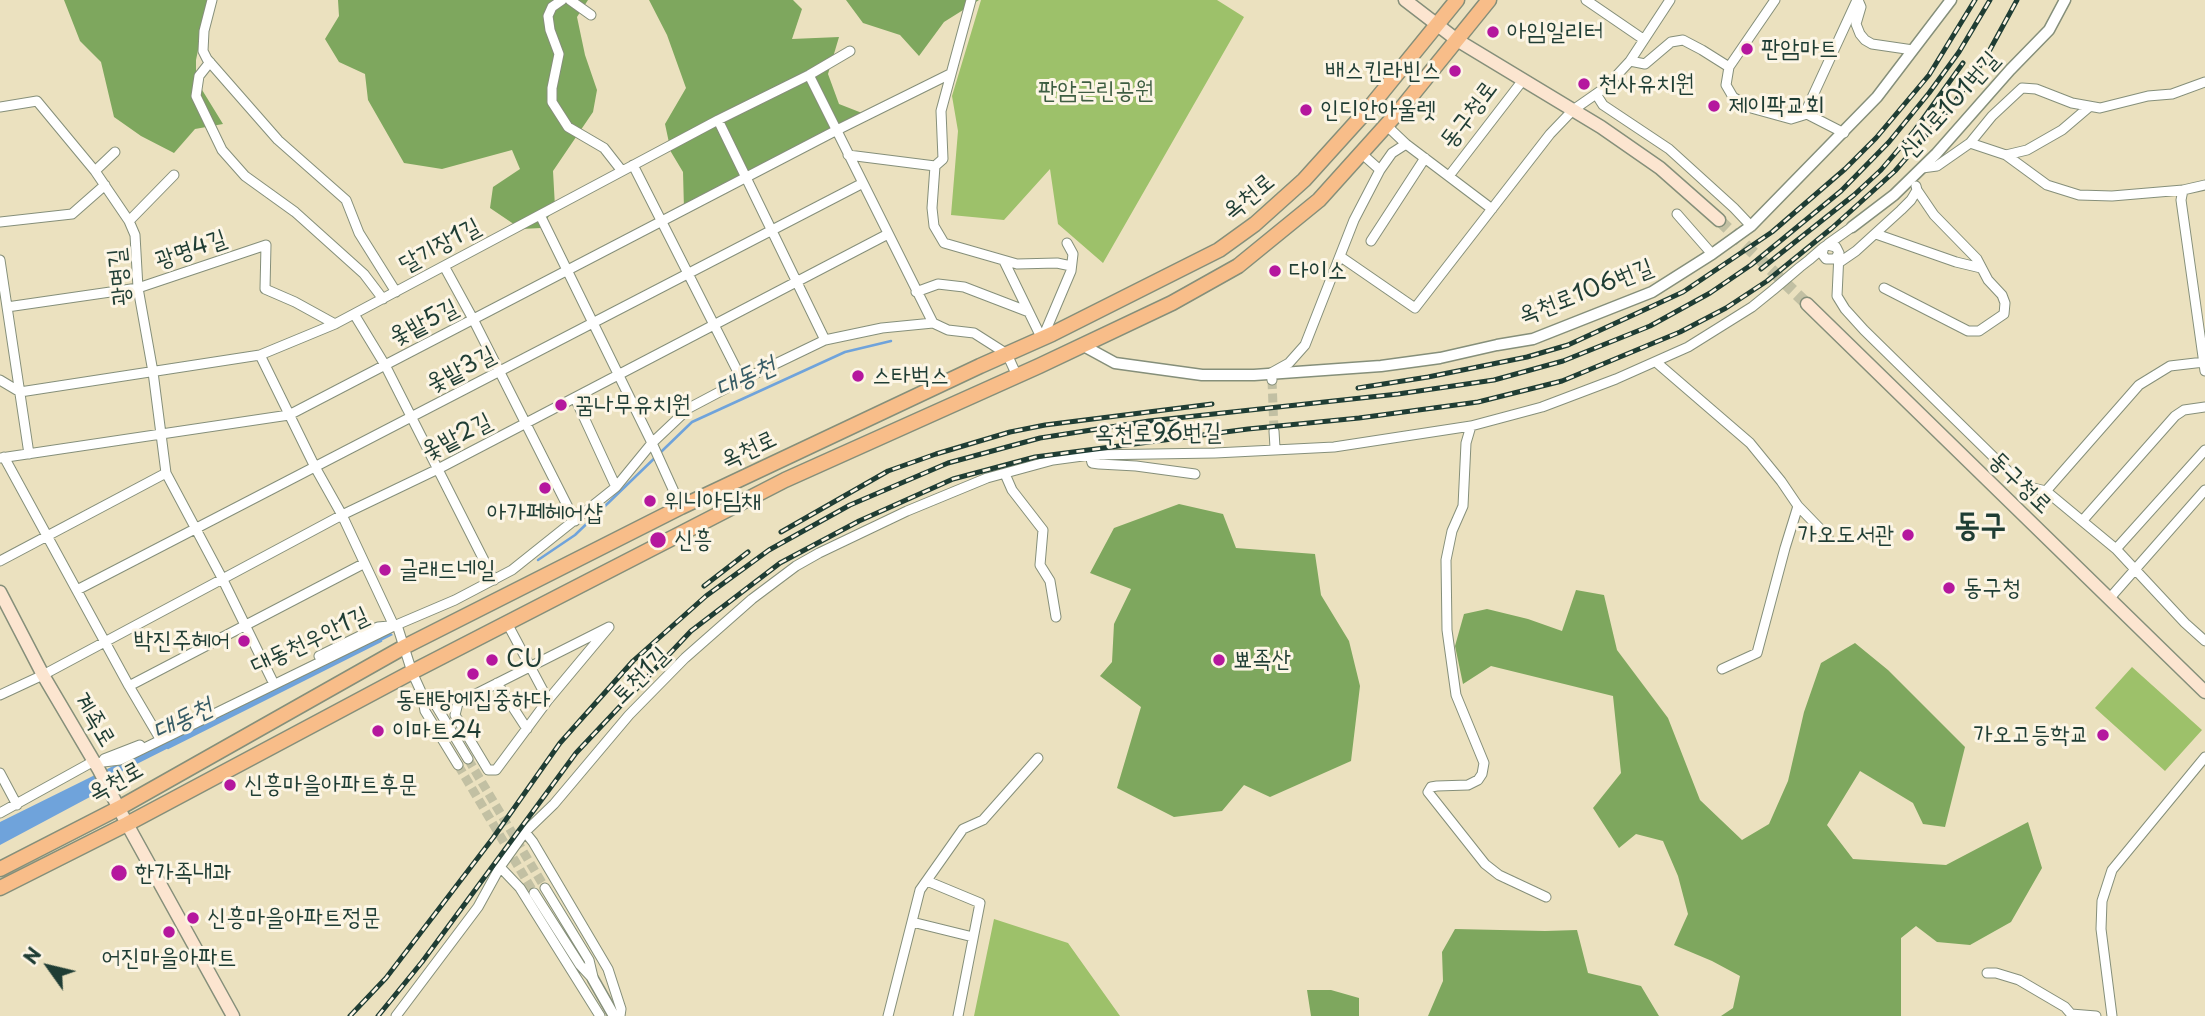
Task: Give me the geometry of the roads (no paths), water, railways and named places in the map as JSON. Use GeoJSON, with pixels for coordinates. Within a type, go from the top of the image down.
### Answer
{"type":"FeatureCollection","features":[{"type":"Feature","properties":{"kind":"main road","name":"동구청로"},"geometry":{"type":"LineString","coordinates":[[1405,0],[1457,40],[1573,110],[1660,168],[1720,220]]}},
{"type":"Feature","properties":{"kind":"main road","name":"옥천로"},"geometry":{"type":"LineString","coordinates":[[0,869],[119,807],[404,647],[681,507],[1042,339],[1219,250],[1255,224],[1304,180],[1370,107],[1457,0]]}},
{"type":"Feature","properties":{"kind":"main road","name":"옥천로"},"geometry":{"type":"LineString","coordinates":[[0,888],[127,824],[412,672],[827,460],[1017,376],[1172,303],[1238,266],[1319,200],[1386,125],[1489,0]]}},
{"type":"Feature","properties":{"kind":"main road","name":"동구청로"},"geometry":{"type":"LineString","coordinates":[[1807,304],[2205,692]]}},
{"type":"Feature","properties":{"kind":"main road","name":"계족로"},"geometry":{"type":"LineString","coordinates":[[0,592],[43,675],[109,788],[233,1016]]}},
{"type":"Feature","properties":{"kind":"street"},"geometry":{"type":"LineString","coordinates":[[212,0],[204,31],[203,51],[278,140],[346,200],[359,233],[396,292]]}},
{"type":"Feature","properties":{"kind":"street"},"geometry":{"type":"LineString","coordinates":[[562,0],[552,7],[548,16],[559,54],[551,88],[552,102],[568,127],[604,148],[622,171]]}},
{"type":"Feature","properties":{"kind":"street"},"geometry":{"type":"LineString","coordinates":[[570,0],[591,15]]}},
{"type":"Feature","properties":{"kind":"street"},"geometry":{"type":"LineString","coordinates":[[971,0],[941,111],[943,159],[935,166],[932,208],[934,226],[944,243],[1004,261],[1071,266]]}},
{"type":"Feature","properties":{"kind":"street"},"geometry":{"type":"LineString","coordinates":[[1586,0],[1643,39]]}},
{"type":"Feature","properties":{"kind":"street"},"geometry":{"type":"LineString","coordinates":[[1341,257],[1415,308],[1550,134],[1573,110],[1606,87],[1630,61],[1670,0]]}},
{"type":"Feature","properties":{"kind":"street"},"geometry":{"type":"LineString","coordinates":[[1775,0],[1729,67],[1726,85],[1733,97],[1751,108],[1791,118],[1804,115],[1858,0]]}},
{"type":"Feature","properties":{"kind":"street"},"geometry":{"type":"LineString","coordinates":[[1858,0],[1861,6],[1856,24],[1866,40],[1872,44],[1913,50]]}},
{"type":"Feature","properties":{"kind":"street","name":"옥천로106번길"},"geometry":{"type":"LineString","coordinates":[[1082,345],[1115,363],[1202,375],[1272,377],[1416,362],[1534,339],[1652,292],[1751,226],[1877,97],[1951,0]]}},
{"type":"Feature","properties":{"kind":"street","name":"신기로101번길"},"geometry":{"type":"LineString","coordinates":[[1852,227],[1914,177],[2049,30],[2065,0]]}},
{"type":"Feature","properties":{"kind":"street"},"geometry":{"type":"LineString","coordinates":[[1630,61],[1645,64],[1671,42],[1683,40],[1729,67]]}},
{"type":"Feature","properties":{"kind":"street","name":"달기장1길"},"geometry":{"type":"LineString","coordinates":[[20,393],[260,355],[335,324],[850,51]]}},
{"type":"Feature","properties":{"kind":"street"},"geometry":{"type":"LineString","coordinates":[[210,62],[199,76],[196,96],[222,150],[245,176],[295,212],[364,274],[383,299]]}},
{"type":"Feature","properties":{"kind":"street","name":"옻밭5길"},"geometry":{"type":"LineString","coordinates":[[2,458],[289,415],[950,74]]}},
{"type":"Feature","properties":{"kind":"street"},"geometry":{"type":"LineString","coordinates":[[809,75],[933,323],[948,330],[974,333],[1007,354],[1017,376]]}},
{"type":"Feature","properties":{"kind":"street","name":"동구청로"},"geometry":{"type":"LineString","coordinates":[[1449,176],[1522,80]]}},
{"type":"Feature","properties":{"kind":"street"},"geometry":{"type":"LineString","coordinates":[[1922,168],[1937,166],[1970,143],[1992,116],[2022,88],[2036,89],[2100,108],[2148,96],[2172,94],[2205,82]]}},
{"type":"Feature","properties":{"kind":"street"},"geometry":{"type":"LineString","coordinates":[[1595,94],[1604,106],[1669,149],[1751,226]]}},
{"type":"Feature","properties":{"kind":"street","name":"광명길"},"geometry":{"type":"LineString","coordinates":[[0,107],[37,101],[105,185],[129,221],[135,235],[138,288],[153,372],[166,473]]}},
{"type":"Feature","properties":{"kind":"street"},"geometry":{"type":"LineString","coordinates":[[2006,155],[2027,150],[2062,130],[2090,107]]}},
{"type":"Feature","properties":{"kind":"street"},"geometry":{"type":"LineString","coordinates":[[1805,113],[1844,133]]}},
{"type":"Feature","properties":{"kind":"street"},"geometry":{"type":"LineString","coordinates":[[718,120],[825,340]]}},
{"type":"Feature","properties":{"kind":"street"},"geometry":{"type":"LineString","coordinates":[[1386,125],[1406,144],[1492,209]]}},
{"type":"Feature","properties":{"kind":"street"},"geometry":{"type":"LineString","coordinates":[[1970,143],[2006,155],[2047,185],[2079,195],[2183,190],[2205,185]]}},
{"type":"Feature","properties":{"kind":"street"},"geometry":{"type":"LineString","coordinates":[[1272,377],[1305,345],[1354,220],[1380,170],[1392,153],[1406,144]]}},
{"type":"Feature","properties":{"kind":"street"},"geometry":{"type":"LineString","coordinates":[[95,172],[115,152]]}},
{"type":"Feature","properties":{"kind":"street"},"geometry":{"type":"LineString","coordinates":[[1362,153],[1380,170]]}},
{"type":"Feature","properties":{"kind":"street"},"geometry":{"type":"LineString","coordinates":[[848,155],[935,166]]}},
{"type":"Feature","properties":{"kind":"street"},"geometry":{"type":"LineString","coordinates":[[1371,241],[1425,158]]}},
{"type":"Feature","properties":{"kind":"street"},"geometry":{"type":"LineString","coordinates":[[633,165],[742,380]]}},
{"type":"Feature","properties":{"kind":"street"},"geometry":{"type":"LineString","coordinates":[[129,221],[174,175]]}},
{"type":"Feature","properties":{"kind":"street"},"geometry":{"type":"LineString","coordinates":[[1884,288],[1968,331],[1979,331],[2001,318],[2005,310],[2002,295],[1977,259],[1934,215],[1917,190],[1914,177]]}},
{"type":"Feature","properties":{"kind":"street","name":"옻밭3길"},"geometry":{"type":"LineString","coordinates":[[77,590],[863,183]]}},
{"type":"Feature","properties":{"kind":"street"},"geometry":{"type":"LineString","coordinates":[[0,222],[72,215],[105,185]]}},
{"type":"Feature","properties":{"kind":"street"},"geometry":{"type":"LineString","coordinates":[[1809,260],[1835,259],[1876,234],[1911,200],[1917,190]]}},
{"type":"Feature","properties":{"kind":"street"},"geometry":{"type":"LineString","coordinates":[[2046,491],[2139,385],[2170,366],[2204,367],[2181,200],[2183,190]]}},
{"type":"Feature","properties":{"kind":"street"},"geometry":{"type":"LineString","coordinates":[[1677,214],[1712,254]]}},
{"type":"Feature","properties":{"kind":"street"},"geometry":{"type":"LineString","coordinates":[[540,215],[681,507]]}},
{"type":"Feature","properties":{"kind":"street"},"geometry":{"type":"LineString","coordinates":[[1852,227],[1842,240],[1839,255],[1837,296],[1845,309],[2013,476],[2029,487],[2046,491],[2116,549],[2205,641]]}},
{"type":"Feature","properties":{"kind":"street","name":"옥천로96번길"},"geometry":{"type":"LineString","coordinates":[[1005,474],[1053,460],[1090,454],[1215,453],[1334,447],[1471,426],[1542,407],[1688,347],[1742,314],[1852,227]]}},
{"type":"Feature","properties":{"kind":"street","name":"옻밭2길"},"geometry":{"type":"LineString","coordinates":[[0,695],[106,643],[342,515],[438,469],[888,234]]}},
{"type":"Feature","properties":{"kind":"street"},"geometry":{"type":"LineString","coordinates":[[1876,234],[1981,268]]}},
{"type":"Feature","properties":{"kind":"street"},"geometry":{"type":"LineString","coordinates":[[1042,339],[1071,271],[1073,254],[1066,243]]}},
{"type":"Feature","properties":{"kind":"street","name":"광명4길"},"geometry":{"type":"LineString","coordinates":[[7,307],[138,288],[266,245],[265,289],[335,324]]}},
{"type":"Feature","properties":{"kind":"street"},"geometry":{"type":"LineString","coordinates":[[1838,274],[1822,254],[1826,246],[1833,245],[1839,255]]}},
{"type":"Feature","properties":{"kind":"street"},"geometry":{"type":"LineString","coordinates":[[0,260],[29,454]]}},
{"type":"Feature","properties":{"kind":"street"},"geometry":{"type":"LineString","coordinates":[[1004,261],[1042,339]]}},
{"type":"Feature","properties":{"kind":"street"},"geometry":{"type":"LineString","coordinates":[[444,266],[575,521]]}},
{"type":"Feature","properties":{"kind":"street"},"geometry":{"type":"LineString","coordinates":[[916,292],[937,284],[964,287],[1029,312]]}},
{"type":"Feature","properties":{"kind":"street"},"geometry":{"type":"LineString","coordinates":[[354,314],[385,365],[494,580]]}},
{"type":"Feature","properties":{"kind":"street","name":"대동천우안1길"},"geometry":{"type":"LineString","coordinates":[[96,765],[120,760],[396,625],[455,600],[512,570],[616,487],[652,443],[689,408],[742,380],[825,340],[881,328],[933,323]]}},
{"type":"Feature","properties":{"kind":"street"},"geometry":{"type":"LineString","coordinates":[[260,355],[396,625],[422,694],[425,711],[458,765]]}},
{"type":"Feature","properties":{"kind":"street"},"geometry":{"type":"LineString","coordinates":[[1656,362],[1750,443],[1798,506],[1828,537]]}},
{"type":"Feature","properties":{"kind":"street"},"geometry":{"type":"LineString","coordinates":[[0,380],[20,393]]}},
{"type":"Feature","properties":{"kind":"street"},"geometry":{"type":"LineString","coordinates":[[575,398],[616,487]]}},
{"type":"Feature","properties":{"kind":"street"},"geometry":{"type":"LineString","coordinates":[[2082,520],[2175,416],[2184,410],[2205,407]]}},
{"type":"Feature","properties":{"kind":"street"},"geometry":{"type":"LineString","coordinates":[[1471,426],[1466,443],[1463,506],[1452,531],[1446,559],[1447,631],[1456,695],[1484,763],[1478,780],[1468,785],[1437,786],[1428,792],[1485,864],[1499,875],[1546,898]]}},
{"type":"Feature","properties":{"kind":"street"},"geometry":{"type":"LineString","coordinates":[[1275,431],[1275,449]]}},
{"type":"Feature","properties":{"kind":"street"},"geometry":{"type":"LineString","coordinates":[[2116,549],[2205,450]]}},
{"type":"Feature","properties":{"kind":"street"},"geometry":{"type":"LineString","coordinates":[[1090,454],[1092,463],[1195,474]]}},
{"type":"Feature","properties":{"kind":"street"},"geometry":{"type":"LineString","coordinates":[[2,458],[159,737]]}},
{"type":"Feature","properties":{"kind":"street"},"geometry":{"type":"LineString","coordinates":[[0,561],[166,473],[272,680]]}},
{"type":"Feature","properties":{"kind":"street"},"geometry":{"type":"LineString","coordinates":[[1005,474],[1012,490],[1043,530],[1040,565],[1051,581],[1056,617]]}},
{"type":"Feature","properties":{"kind":"street","name":"토천1길"},"geometry":{"type":"LineString","coordinates":[[396,1016],[478,907],[500,867],[525,832],[554,804],[664,678],[743,606],[796,566],[907,511],[987,478],[1005,474]]}},
{"type":"Feature","properties":{"kind":"street"},"geometry":{"type":"LineString","coordinates":[[2109,599],[2205,490]]}},
{"type":"Feature","properties":{"kind":"street"},"geometry":{"type":"LineString","coordinates":[[1722,668],[1757,653],[1798,506]]}},
{"type":"Feature","properties":{"kind":"street"},"geometry":{"type":"LineString","coordinates":[[129,687],[363,564]]}},
{"type":"Feature","properties":{"kind":"street"},"geometry":{"type":"LineString","coordinates":[[507,623],[548,700]]}},
{"type":"Feature","properties":{"kind":"street","name":"대동천우안1길"},"geometry":{"type":"LineString","coordinates":[[96,765],[159,737],[378,627],[396,625]]}},
{"type":"Feature","properties":{"kind":"street"},"geometry":{"type":"LineString","coordinates":[[609,627],[548,700],[496,770],[488,770],[455,715],[458,703],[497,683],[530,667],[609,627]]}},
{"type":"Feature","properties":{"kind":"street"},"geometry":{"type":"LineString","coordinates":[[497,683],[527,729]]}},
{"type":"Feature","properties":{"kind":"street"},"geometry":{"type":"LineString","coordinates":[[422,694],[435,704],[468,759]]}},
{"type":"Feature","properties":{"kind":"street"},"geometry":{"type":"LineString","coordinates":[[2106,1016],[2112,1016],[2101,929],[2102,901],[2112,870],[2205,757]]}},
{"type":"Feature","properties":{"kind":"street"},"geometry":{"type":"LineString","coordinates":[[888,1016],[920,890],[963,830],[983,820],[1038,758]]}},
{"type":"Feature","properties":{"kind":"street"},"geometry":{"type":"LineString","coordinates":[[0,813],[96,765]]}},
{"type":"Feature","properties":{"kind":"street"},"geometry":{"type":"LineString","coordinates":[[0,773],[18,805]]}},
{"type":"Feature","properties":{"kind":"street"},"geometry":{"type":"LineString","coordinates":[[525,832],[608,969],[621,1009],[620,1016]]}},
{"type":"Feature","properties":{"kind":"street"},"geometry":{"type":"LineString","coordinates":[[500,867],[520,888],[600,1016]]}},
{"type":"Feature","properties":{"kind":"street"},"geometry":{"type":"LineString","coordinates":[[927,881],[980,903],[958,1016]]}},
{"type":"Feature","properties":{"kind":"street"},"geometry":{"type":"LineString","coordinates":[[545,888],[589,960],[593,979]]}},
{"type":"Feature","properties":{"kind":"street"},"geometry":{"type":"LineString","coordinates":[[534,893],[580,965],[593,979],[614,1016]]}},
{"type":"Feature","properties":{"kind":"street"},"geometry":{"type":"LineString","coordinates":[[912,922],[973,937]]}},
{"type":"Feature","properties":{"kind":"street"},"geometry":{"type":"LineString","coordinates":[[1987,973],[2019,980],[2065,1007],[2071,1014],[2096,1016]]}},
{"type":"Feature","properties":{"kind":"water"},"geometry":{"type":"Polygon","coordinates":[[[388,630],[393,635],[105,780],[103,790],[0,845],[0,822],[388,630]]]}},
{"type":"Feature","properties":{"kind":"waterway","name":"대동천"},"geometry":{"type":"LineString","coordinates":[[538,560],[575,535],[692,422],[845,352],[891,341]]}},
{"type":"Feature","properties":{"kind":"waterway","name":"대동천"},"geometry":{"type":"LineString","coordinates":[[168,748],[381,641]]}},
{"type":"Feature","properties":{"kind":"tunnel"},"geometry":{"type":"LineString","coordinates":[[1719,220],[1807,304]]}},
{"type":"Feature","properties":{"kind":"tunnel"},"geometry":{"type":"LineString","coordinates":[[1272,380],[1274,431]]}},
{"type":"Feature","properties":{"kind":"tunnel"},"geometry":{"type":"LineString","coordinates":[[468,759],[545,888]]}},
{"type":"Feature","properties":{"kind":"tunnel"},"geometry":{"type":"LineString","coordinates":[[458,765],[534,893]]}},
{"type":"Feature","properties":{"kind":"railway"},"geometry":{"type":"LineString","coordinates":[[1358,388],[1527,357],[1568,345],[1683,292],[1772,232],[1845,169],[1876,138],[1929,75],[1975,0]]}},
{"type":"Feature","properties":{"kind":"railway"},"geometry":{"type":"LineString","coordinates":[[350,1016],[386,978],[493,838],[560,743],[633,661],[706,596],[769,550],[850,505],[948,463],[1040,438],[1149,421],[1398,394],[1494,380],[1563,361],[1650,326],[1710,293],[1751,265],[1841,191],[1889,142],[1929,93],[1959,52],[1990,0]]}},
{"type":"Feature","properties":{"kind":"railway"},"geometry":{"type":"LineString","coordinates":[[378,1016],[422,962],[576,753],[691,631],[780,563],[859,521],[953,479],[1035,457],[1478,402],[1562,381],[1680,332],[1726,308],[1767,281],[1832,228],[1895,171],[1955,102],[1986,57],[2017,0]]}},
{"type":"Feature","properties":{"kind":"railway"},"geometry":{"type":"LineString","coordinates":[[1761,269],[1854,195],[1881,170],[1915,130],[1963,63]]}},
{"type":"Feature","properties":{"kind":"railway"},"geometry":{"type":"LineString","coordinates":[[781,532],[888,471],[1010,432],[1045,425],[1212,404]]}},
{"type":"Feature","properties":{"kind":"railway"},"geometry":{"type":"LineString","coordinates":[[704,586],[748,552]]}},
{"type":"Feature","properties":{"kind":"place","name":"아임일리터"},"geometry":{"type":"Point","coordinates":[1493,32]}},
{"type":"Feature","properties":{"kind":"place","name":"판암마트"},"geometry":{"type":"Point","coordinates":[1747,49]}},
{"type":"Feature","properties":{"kind":"place","name":"배스킨라빈스"},"geometry":{"type":"Point","coordinates":[1455,71]}},
{"type":"Feature","properties":{"kind":"place","name":"천사유치원"},"geometry":{"type":"Point","coordinates":[1584,84]}},
{"type":"Feature","properties":{"kind":"place","name":"제이팍교회"},"geometry":{"type":"Point","coordinates":[1714,106]}},
{"type":"Feature","properties":{"kind":"place","name":"인디안아울렛"},"geometry":{"type":"Point","coordinates":[1306,110]}},
{"type":"Feature","properties":{"kind":"place","name":"다이소"},"geometry":{"type":"Point","coordinates":[1275,271]}},
{"type":"Feature","properties":{"kind":"place","name":"스타벅스"},"geometry":{"type":"Point","coordinates":[858,376]}},
{"type":"Feature","properties":{"kind":"place","name":"꿈나무유치원"},"geometry":{"type":"Point","coordinates":[561,405]}},
{"type":"Feature","properties":{"kind":"place","name":"아가페헤어샵"},"geometry":{"type":"Point","coordinates":[545,488]}},
{"type":"Feature","properties":{"kind":"place","name":"위니아딤채"},"geometry":{"type":"Point","coordinates":[650,501]}},
{"type":"Feature","properties":{"kind":"place","name":"가오도서관"},"geometry":{"type":"Point","coordinates":[1908,535]}},
{"type":"Feature","properties":{"kind":"place","name":"신흥"},"geometry":{"type":"Point","coordinates":[658,540]}},
{"type":"Feature","properties":{"kind":"place","name":"글래드네일"},"geometry":{"type":"Point","coordinates":[385,570]}},
{"type":"Feature","properties":{"kind":"place","name":"동구청"},"geometry":{"type":"Point","coordinates":[1949,588]}},
{"type":"Feature","properties":{"kind":"place","name":"박진주헤어"},"geometry":{"type":"Point","coordinates":[244,641]}},
{"type":"Feature","properties":{"kind":"place","name":"CU"},"geometry":{"type":"Point","coordinates":[492,660]}},
{"type":"Feature","properties":{"kind":"place","name":"뾰족산"},"geometry":{"type":"Point","coordinates":[1219,660]}},
{"type":"Feature","properties":{"kind":"place","name":"동태탕에집중하다"},"geometry":{"type":"Point","coordinates":[473,674]}},
{"type":"Feature","properties":{"kind":"place","name":"이마트24"},"geometry":{"type":"Point","coordinates":[378,731]}},
{"type":"Feature","properties":{"kind":"place","name":"가오고등학교"},"geometry":{"type":"Point","coordinates":[2103,735]}},
{"type":"Feature","properties":{"kind":"place","name":"신흥마을아파트후문"},"geometry":{"type":"Point","coordinates":[230,785]}},
{"type":"Feature","properties":{"kind":"place","name":"한가족내과"},"geometry":{"type":"Point","coordinates":[119,873]}},
{"type":"Feature","properties":{"kind":"place","name":"신흥마을아파트정문"},"geometry":{"type":"Point","coordinates":[193,918]}},
{"type":"Feature","properties":{"kind":"place","name":"어진마을아파트"},"geometry":{"type":"Point","coordinates":[169,932]}},
{"type":"Feature","properties":{"kind":"district","name":"동구"},"geometry":{"type":"Point","coordinates":[1980,526]}},
{"type":"Feature","properties":{"kind":"park label","name":"판암근린공원"},"geometry":{"type":"Point","coordinates":[1096,91]}}]}
